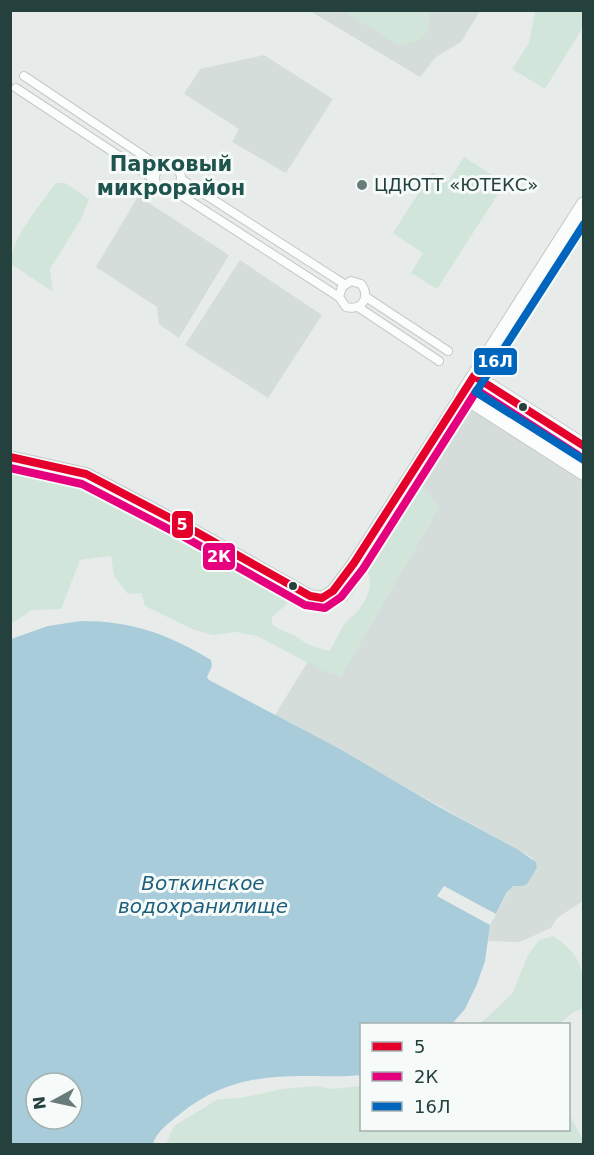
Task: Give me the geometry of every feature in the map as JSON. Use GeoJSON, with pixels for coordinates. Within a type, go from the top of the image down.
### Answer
{"type":"FeatureCollection","features":[{"type":"Feature","properties":{"kind":"street"},"geometry":{"type":"LineString","coordinates":[[24,76],[160,167]]}},
{"type":"Feature","properties":{"kind":"street"},"geometry":{"type":"LineString","coordinates":[[16,88],[154,179]]}},
{"type":"Feature","properties":{"kind":"street"},"geometry":{"type":"LineString","coordinates":[[173,190],[179,186],[180,172],[176,167],[166,164],[155,173],[154,179],[157,186],[163,190],[173,190],[339,297],[346,307],[358,307],[439,361]]}},
{"type":"Feature","properties":{"kind":"street"},"geometry":{"type":"LineString","coordinates":[[181,179],[344,284]]}},
{"type":"Feature","properties":{"kind":"street"},"geometry":{"type":"LineString","coordinates":[[10,457],[87,474],[310,596],[322,598],[333,591],[354,563],[584,204]]}},
{"type":"Feature","properties":{"kind":"street"},"geometry":{"type":"LineString","coordinates":[[339,297],[344,284],[354,281],[361,284],[366,297],[358,307]]}},
{"type":"Feature","properties":{"kind":"street"},"geometry":{"type":"LineString","coordinates":[[366,297],[448,351]]}},
{"type":"Feature","properties":{"kind":"street"},"geometry":{"type":"LineString","coordinates":[[474,376],[584,446]]}},
{"type":"Feature","properties":{"kind":"street"},"geometry":{"type":"LineString","coordinates":[[462,395],[584,472]]}},
{"type":"Feature","properties":{"kind":"shaded area"},"geometry":{"type":"Polygon","coordinates":[[[310,11],[480,11],[461,42],[436,57],[420,77],[310,11]]]}},
{"type":"Feature","properties":{"kind":"shaded area"},"geometry":{"type":"Polygon","coordinates":[[[264,55],[333,99],[286,173],[232,142],[239,129],[184,94],[200,69],[264,55]]]}},
{"type":"Feature","properties":{"kind":"shaded area"},"geometry":{"type":"Polygon","coordinates":[[[138,196],[229,255],[179,338],[159,324],[157,307],[96,267],[138,196]]]}},
{"type":"Feature","properties":{"kind":"shaded area"},"geometry":{"type":"Polygon","coordinates":[[[240,260],[322,315],[268,398],[185,345],[240,260]]]}},
{"type":"Feature","properties":{"kind":"shaded area"},"geometry":{"type":"Polygon","coordinates":[[[463,401],[583,478],[583,901],[557,918],[551,928],[520,942],[488,941],[490,925],[510,888],[520,886],[535,872],[536,862],[531,857],[275,715],[310,658],[341,676],[439,507],[418,482],[411,481],[463,401]]]}},
{"type":"Feature","properties":{"kind":"green space"},"geometry":{"type":"Polygon","coordinates":[[[343,11],[429,11],[430,19],[426,31],[418,40],[412,43],[397,44],[343,11]]]}},
{"type":"Feature","properties":{"kind":"green space"},"geometry":{"type":"Polygon","coordinates":[[[535,11],[583,11],[583,27],[545,89],[512,69],[529,43],[535,11]]]}},
{"type":"Feature","properties":{"kind":"green space"},"geometry":{"type":"Polygon","coordinates":[[[464,157],[505,183],[437,289],[411,273],[423,253],[393,233],[432,172],[448,182],[464,157]]]}},
{"type":"Feature","properties":{"kind":"green space"},"geometry":{"type":"Polygon","coordinates":[[[56,183],[65,183],[89,199],[81,219],[50,269],[53,292],[11,264],[12,254],[21,233],[56,183]]]}},
{"type":"Feature","properties":{"kind":"green space"},"geometry":{"type":"Polygon","coordinates":[[[474,376],[583,446],[583,473],[462,395],[474,376]]]}},
{"type":"Feature","properties":{"kind":"green space"},"geometry":{"type":"Polygon","coordinates":[[[11,465],[81,482],[180,536],[186,532],[299,593],[272,617],[272,624],[307,644],[329,651],[344,625],[366,599],[370,580],[360,560],[411,481],[418,482],[439,507],[341,677],[322,670],[257,636],[236,632],[213,635],[192,629],[145,606],[141,593],[128,594],[114,576],[111,556],[80,560],[61,609],[32,610],[11,624],[11,465]]]}},
{"type":"Feature","properties":{"kind":"green space"},"geometry":{"type":"Polygon","coordinates":[[[353,572],[358,575],[360,583],[347,602],[338,603],[335,598],[336,593],[353,572]]]}},
{"type":"Feature","properties":{"kind":"green space"},"geometry":{"type":"Polygon","coordinates":[[[553,936],[564,944],[577,959],[582,975],[583,1008],[572,1013],[560,1023],[481,1023],[512,994],[528,955],[539,940],[553,936]]]}},
{"type":"Feature","properties":{"kind":"green space"},"geometry":{"type":"Polygon","coordinates":[[[315,1086],[333,1089],[360,1086],[360,1131],[570,1131],[570,1116],[583,1144],[166,1144],[174,1126],[218,1099],[240,1098],[283,1089],[315,1086]]]}},
{"type":"Feature","properties":{"kind":"water","name":"Воткинское водохранилище"},"geometry":{"type":"Polygon","coordinates":[[[81,621],[117,623],[164,636],[211,660],[212,666],[207,677],[209,680],[338,748],[536,862],[537,868],[527,884],[513,886],[507,892],[490,925],[485,961],[465,1009],[453,1023],[360,1023],[360,1075],[278,1077],[227,1087],[180,1114],[160,1131],[153,1144],[11,1144],[11,639],[48,626],[81,621]]]}},
{"type":"Feature","properties":{"kind":"pier"},"geometry":{"type":"Polygon","coordinates":[[[444,886],[496,914],[490,925],[437,896],[444,886]]]}},
{"type":"Feature","properties":{"kind":"transit line","name":"16Л"},"geometry":{"type":"LineString","coordinates":[[584,224],[476,392],[584,460]]}},
{"type":"Feature","properties":{"kind":"transit line","name":"5"},"geometry":{"type":"LineString","coordinates":[[10,457],[86,474],[191,529],[310,596],[322,598],[333,591],[354,563],[474,376],[584,446]]}},
{"type":"Feature","properties":{"kind":"transit line","name":"2К"},"geometry":{"type":"LineString","coordinates":[[10,468],[82,484],[186,538],[305,605],[325,608],[341,597],[363,569],[477,390],[578,455]]}},
{"type":"Feature","properties":{"kind":"place","name":"ЦДЮТТ «ЮТЕКС»"},"geometry":{"type":"Point","coordinates":[362,185]}},
{"type":"Feature","properties":{"kind":"district","name":"Парковый микрорайон"},"geometry":{"type":"Point","coordinates":[171,176]}}]}
